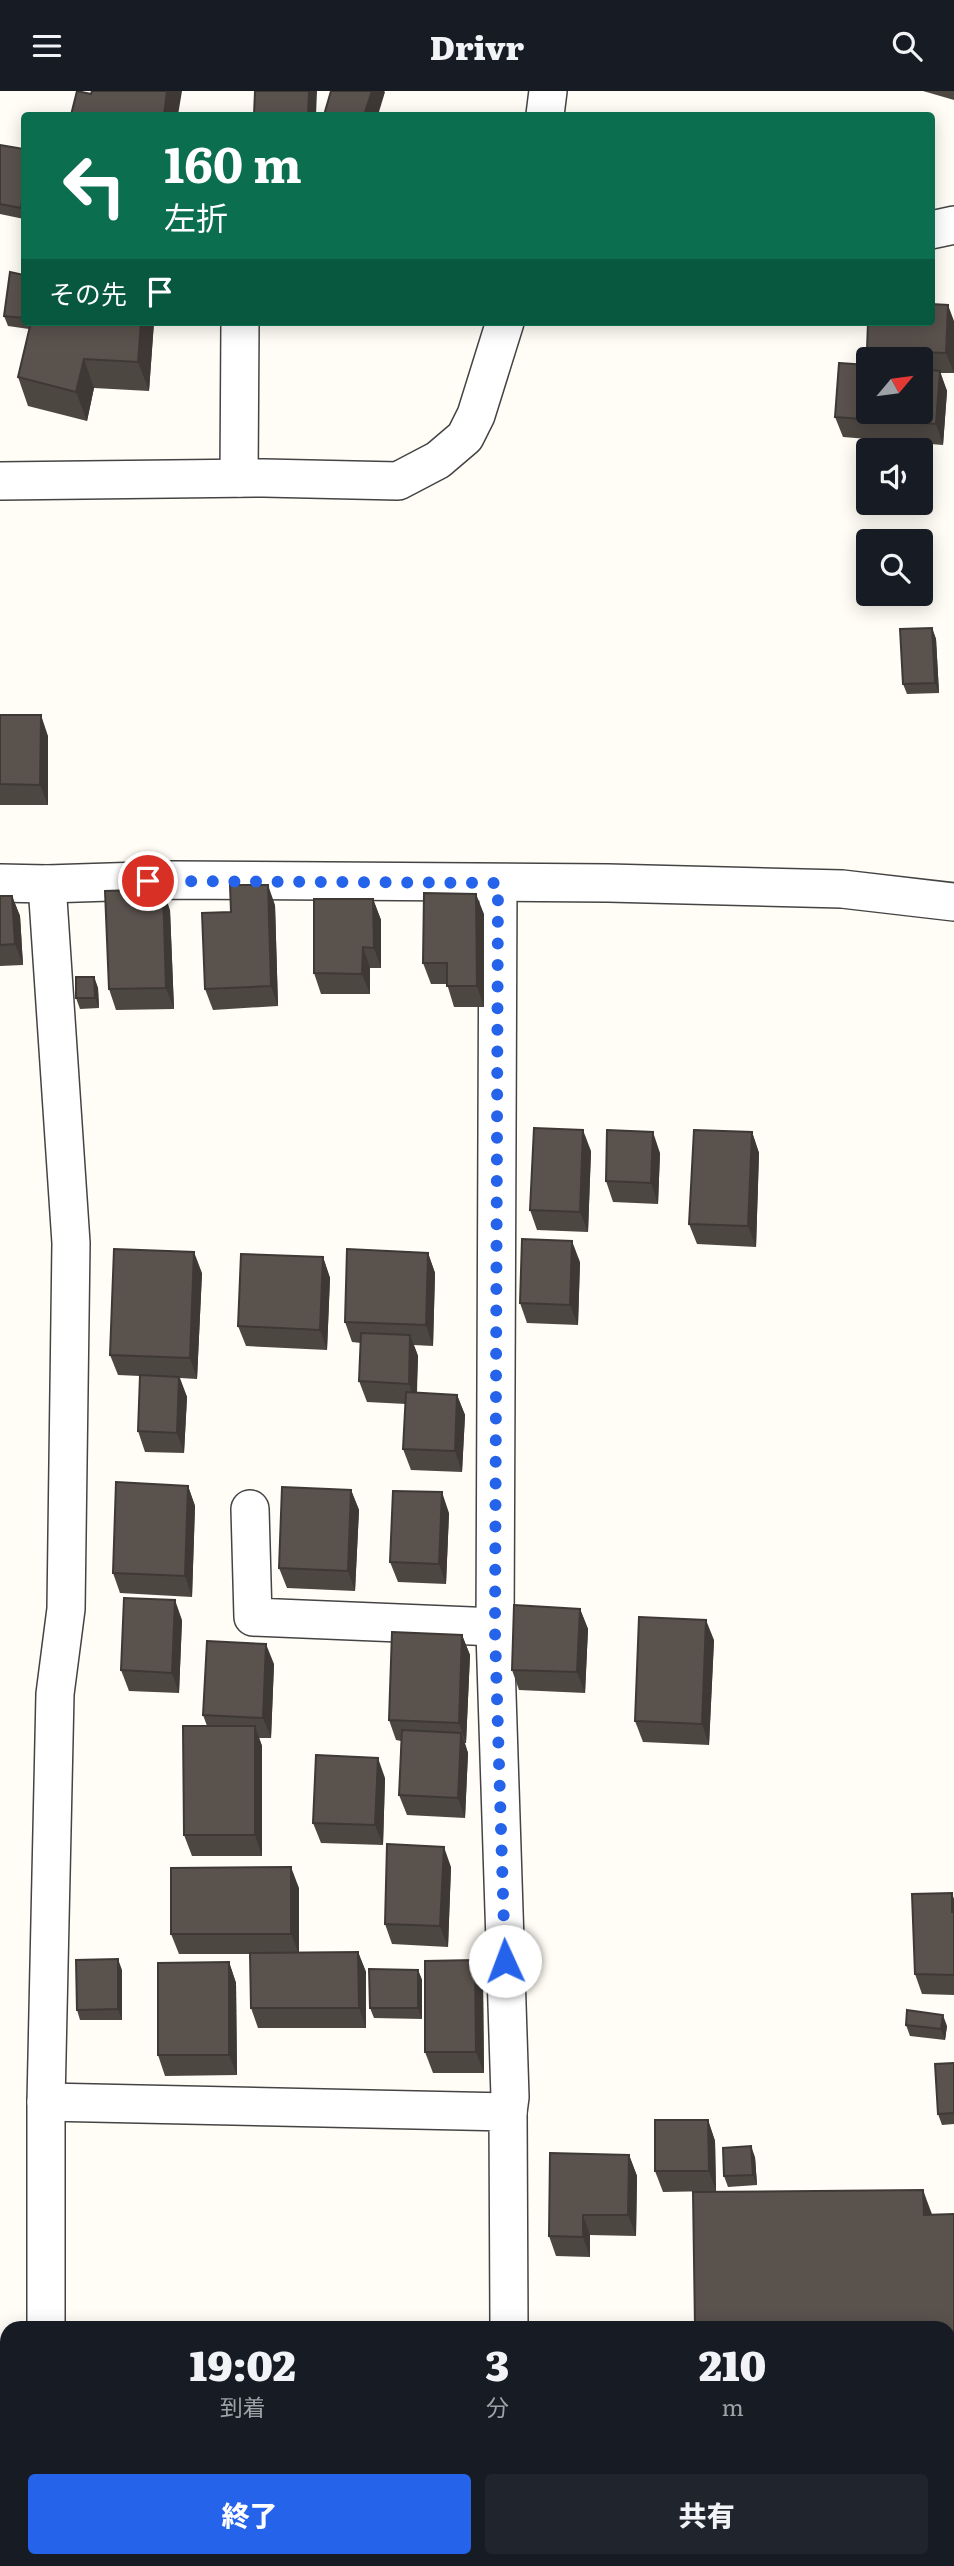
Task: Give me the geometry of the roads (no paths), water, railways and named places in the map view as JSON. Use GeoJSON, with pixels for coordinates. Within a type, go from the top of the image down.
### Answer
{"type":"FeatureCollection","features":[{"type":"Feature","properties":{"kind":"street"},"geometry":{"type":"LineString","coordinates":[[545,112],[548,91]]}},
{"type":"Feature","properties":{"kind":"street"},"geometry":{"type":"LineString","coordinates":[[935,229],[954,225]]}},
{"type":"Feature","properties":{"kind":"street"},"geometry":{"type":"LineString","coordinates":[[239,478],[240,326]]}},
{"type":"Feature","properties":{"kind":"street"},"geometry":{"type":"LineString","coordinates":[[0,481],[239,478],[398,481],[439,460],[465,437],[475,415],[504,326]]}},
{"type":"Feature","properties":{"kind":"street"},"geometry":{"type":"LineString","coordinates":[[0,883],[173,880],[842,889],[954,902]]}},
{"type":"Feature","properties":{"kind":"street"},"geometry":{"type":"LineString","coordinates":[[498,883],[496,1627],[510,2097],[509,2321]]}},
{"type":"Feature","properties":{"kind":"street"},"geometry":{"type":"LineString","coordinates":[[46,2321],[46,2102],[55,1694],[65,1609],[71,1243],[47,884]]}},
{"type":"Feature","properties":{"kind":"street"},"geometry":{"type":"LineString","coordinates":[[250,1509],[253,1617],[496,1627]]}},
{"type":"Feature","properties":{"kind":"street"},"geometry":{"type":"LineString","coordinates":[[46,2102],[508,2112]]}}]}
